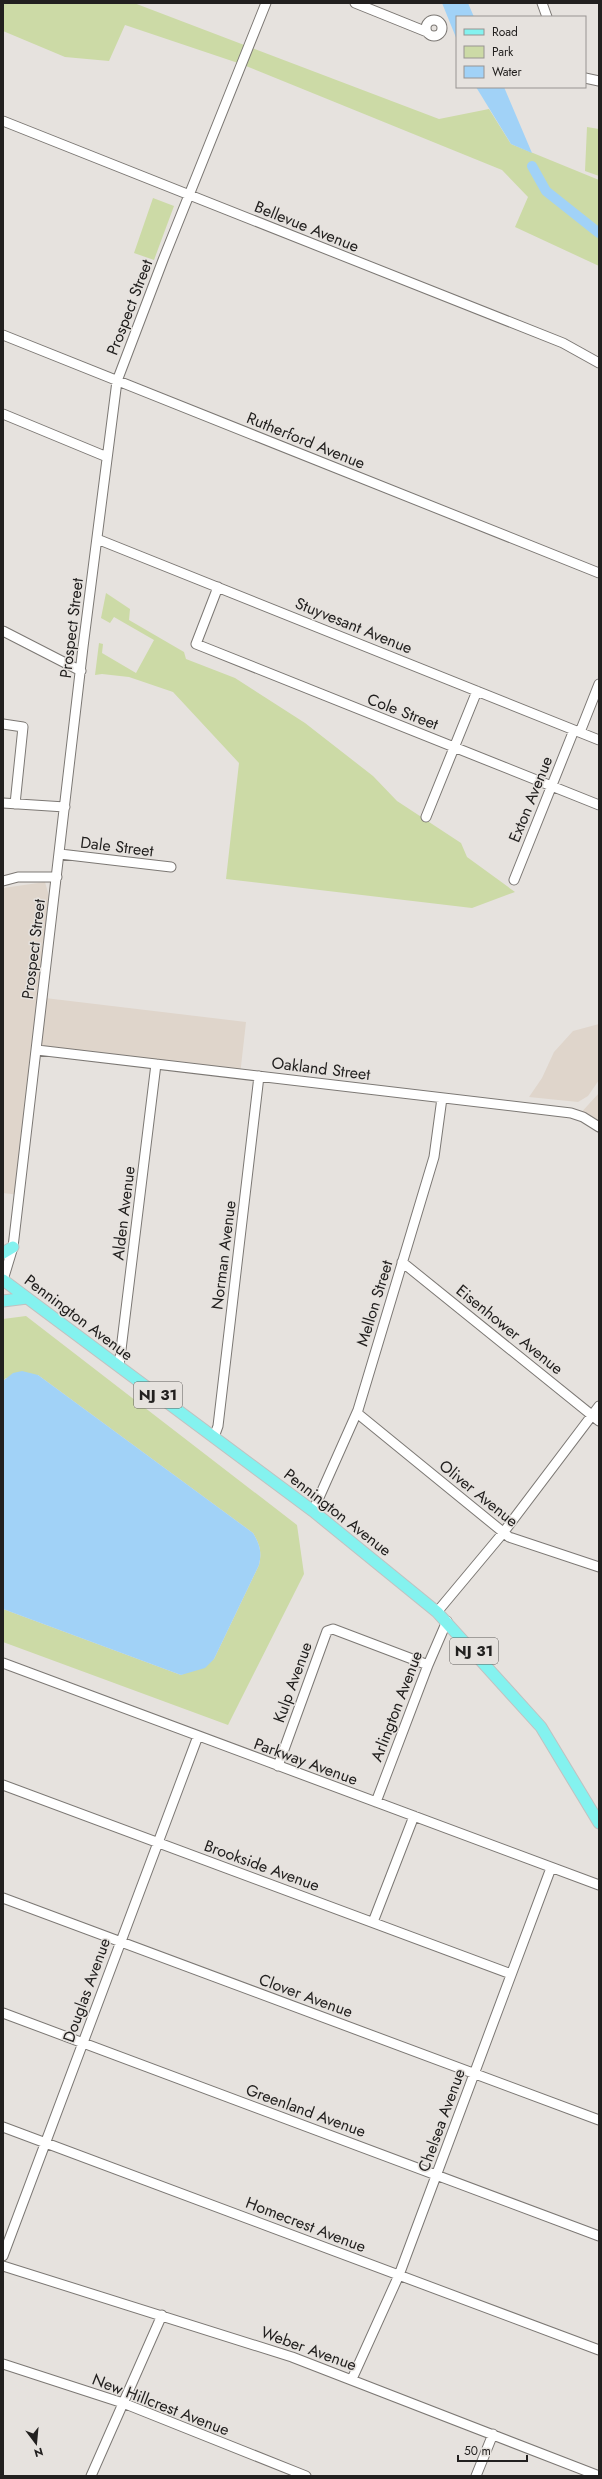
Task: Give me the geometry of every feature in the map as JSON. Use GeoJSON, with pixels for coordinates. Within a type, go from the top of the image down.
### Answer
{"type":"FeatureCollection","features":[{"type":"Feature","properties":{"kind":"main road"},"geometry":{"type":"LineString","coordinates":[[3,1253],[13,1247]]}},
{"type":"Feature","properties":{"kind":"main road","name":"Pennington Avenue"},"geometry":{"type":"LineString","coordinates":[[3,1280],[313,1511],[447,1621],[541,1727],[599,1823]]}},
{"type":"Feature","properties":{"kind":"main road"},"geometry":{"type":"LineString","coordinates":[[3,1301],[27,1298]]}},
{"type":"Feature","properties":{"kind":"street","name":"Prospect Street"},"geometry":{"type":"LineString","coordinates":[[3,1280],[13,1247],[117,381],[127,352],[266,3]]}},
{"type":"Feature","properties":{"kind":"street"},"geometry":{"type":"LineString","coordinates":[[355,3],[427,32]]}},
{"type":"Feature","properties":{"kind":"street"},"geometry":{"type":"LineString","coordinates":[[542,3],[547,16]]}},
{"type":"Feature","properties":{"kind":"street"},"geometry":{"type":"LineString","coordinates":[[586,78],[599,81]]}},
{"type":"Feature","properties":{"kind":"street","name":"Bellevue Avenue"},"geometry":{"type":"LineString","coordinates":[[3,121],[563,343],[599,363]]}},
{"type":"Feature","properties":{"kind":"street","name":"Rutherford Avenue"},"geometry":{"type":"LineString","coordinates":[[3,335],[599,573]]}},
{"type":"Feature","properties":{"kind":"street"},"geometry":{"type":"LineString","coordinates":[[3,414],[107,457]]}},
{"type":"Feature","properties":{"kind":"street","name":"Stuyvesant Avenue"},"geometry":{"type":"LineString","coordinates":[[97,539],[599,740]]}},
{"type":"Feature","properties":{"kind":"street","name":"Cole Street"},"geometry":{"type":"LineString","coordinates":[[218,587],[196,644],[599,804]]}},
{"type":"Feature","properties":{"kind":"street"},"geometry":{"type":"LineString","coordinates":[[3,631],[81,671]]}},
{"type":"Feature","properties":{"kind":"street","name":"Exton Avenue"},"geometry":{"type":"LineString","coordinates":[[514,880],[552,786],[599,684]]}},
{"type":"Feature","properties":{"kind":"street"},"geometry":{"type":"LineString","coordinates":[[426,817],[477,692]]}},
{"type":"Feature","properties":{"kind":"street"},"geometry":{"type":"LineString","coordinates":[[3,724],[23,727],[15,804]]}},
{"type":"Feature","properties":{"kind":"street"},"geometry":{"type":"LineString","coordinates":[[3,803],[65,807]]}},
{"type":"Feature","properties":{"kind":"street","name":"Dale Street"},"geometry":{"type":"LineString","coordinates":[[60,854],[171,868]]}},
{"type":"Feature","properties":{"kind":"street"},"geometry":{"type":"LineString","coordinates":[[3,881],[18,877],[57,877]]}},
{"type":"Feature","properties":{"kind":"street","name":"Oakland Street"},"geometry":{"type":"LineString","coordinates":[[37,1050],[571,1113],[583,1117],[599,1127]]}},
{"type":"Feature","properties":{"kind":"street","name":"Alden Avenue"},"geometry":{"type":"LineString","coordinates":[[119,1366],[156,1064]]}},
{"type":"Feature","properties":{"kind":"street","name":"Norman Avenue"},"geometry":{"type":"LineString","coordinates":[[214,1437],[218,1426],[259,1076]]}},
{"type":"Feature","properties":{"kind":"street","name":"Mellon Street"},"geometry":{"type":"LineString","coordinates":[[313,1511],[357,1413],[434,1157],[442,1098]]}},
{"type":"Feature","properties":{"kind":"street","name":"Eisenhower Avenue"},"geometry":{"type":"LineString","coordinates":[[402,1262],[596,1418]]}},
{"type":"Feature","properties":{"kind":"street"},"geometry":{"type":"LineString","coordinates":[[437,1612],[596,1418],[599,1406]]}},
{"type":"Feature","properties":{"kind":"street","name":"Oliver Avenue"},"geometry":{"type":"LineString","coordinates":[[357,1413],[503,1532],[515,1540],[599,1567]]}},
{"type":"Feature","properties":{"kind":"street","name":"Arlington Avenue"},"geometry":{"type":"LineString","coordinates":[[376,1802],[428,1665],[447,1621]]}},
{"type":"Feature","properties":{"kind":"street","name":"Kulp Avenue"},"geometry":{"type":"LineString","coordinates":[[278,1766],[327,1631],[333,1630],[428,1665]]}},
{"type":"Feature","properties":{"kind":"street","name":"Parkway Avenue"},"geometry":{"type":"LineString","coordinates":[[3,1663],[599,1885]]}},
{"type":"Feature","properties":{"kind":"street","name":"Douglas Avenue"},"geometry":{"type":"LineString","coordinates":[[3,2256],[198,1736]]}},
{"type":"Feature","properties":{"kind":"street","name":"Brookside Avenue"},"geometry":{"type":"LineString","coordinates":[[3,1785],[511,1974]]}},
{"type":"Feature","properties":{"kind":"street"},"geometry":{"type":"LineString","coordinates":[[373,1922],[414,1816]]}},
{"type":"Feature","properties":{"kind":"street","name":"Chelsea Avenue"},"geometry":{"type":"LineString","coordinates":[[352,2379],[399,2275],[551,1868]]}},
{"type":"Feature","properties":{"kind":"street","name":"Clover Avenue"},"geometry":{"type":"LineString","coordinates":[[3,1898],[599,2120]]}},
{"type":"Feature","properties":{"kind":"street","name":"Greenland Avenue"},"geometry":{"type":"LineString","coordinates":[[3,2013],[599,2236]]}},
{"type":"Feature","properties":{"kind":"street","name":"Homecrest Avenue"},"geometry":{"type":"LineString","coordinates":[[3,2126],[599,2350]]}},
{"type":"Feature","properties":{"kind":"street","name":"Weber Avenue"},"geometry":{"type":"LineString","coordinates":[[3,2266],[237,2338],[352,2379],[599,2476]]}},
{"type":"Feature","properties":{"kind":"street"},"geometry":{"type":"LineString","coordinates":[[91,2476],[162,2315]]}},
{"type":"Feature","properties":{"kind":"street","name":"New Hillcrest Avenue"},"geometry":{"type":"LineString","coordinates":[[3,2364],[123,2403],[306,2476]]}},
{"type":"Feature","properties":{"kind":"street"},"geometry":{"type":"LineString","coordinates":[[476,2476],[493,2434]]}},
{"type":"Feature","properties":{"kind":"shaded area"},"geometry":{"type":"Polygon","coordinates":[[[45,882],[54,914],[45,998],[246,1022],[240,1075],[36,1050],[19,1195],[3,1193],[3,888],[45,882]]]}},
{"type":"Feature","properties":{"kind":"shaded area"},"geometry":{"type":"Polygon","coordinates":[[[599,1024],[599,1080],[588,1096],[578,1102],[529,1097],[542,1078],[554,1052],[573,1031],[599,1024]]]}},
{"type":"Feature","properties":{"kind":"shaded area"},"geometry":{"type":"Polygon","coordinates":[[[599,1093],[599,1133],[577,1117],[599,1093]]]}},
{"type":"Feature","properties":{"kind":"green space"},"geometry":{"type":"Polygon","coordinates":[[[3,3],[134,3],[439,119],[489,109],[511,144],[599,180],[599,266],[515,227],[528,197],[502,170],[241,64],[125,25],[109,61],[65,57],[3,31],[3,3]]]}},
{"type":"Feature","properties":{"kind":"green space"},"geometry":{"type":"Polygon","coordinates":[[[587,127],[599,129],[599,176],[585,171],[587,127]]]}},
{"type":"Feature","properties":{"kind":"green space"},"geometry":{"type":"Polygon","coordinates":[[[153,198],[174,206],[154,260],[134,253],[153,198]]]}},
{"type":"Feature","properties":{"kind":"green space"},"geometry":{"type":"Polygon","coordinates":[[[106,593],[130,609],[129,620],[184,652],[186,659],[235,678],[305,723],[373,776],[397,801],[461,843],[467,857],[515,892],[472,908],[226,879],[239,763],[173,692],[129,677],[102,674],[95,675],[99,643],[103,644],[102,653],[136,673],[154,640],[114,617],[110,623],[101,618],[106,593]]]}},
{"type":"Feature","properties":{"kind":"green space"},"geometry":{"type":"Polygon","coordinates":[[[26,1316],[297,1525],[304,1574],[228,1725],[3,1642],[3,1609],[181,1675],[214,1659],[259,1565],[260,1556],[259,1545],[253,1533],[38,1375],[6,1378],[3,1381],[3,1319],[26,1316]]]}},
{"type":"Feature","properties":{"kind":"water"},"geometry":{"type":"Polygon","coordinates":[[[442,3],[468,3],[474,16],[456,16],[456,38],[442,3]]]}},
{"type":"Feature","properties":{"kind":"water"},"geometry":{"type":"Polygon","coordinates":[[[477,88],[504,88],[532,153],[511,144],[477,88]]]}},
{"type":"Feature","properties":{"kind":"water"},"geometry":{"type":"Polygon","coordinates":[[[22,1371],[38,1375],[253,1533],[260,1549],[259,1565],[214,1659],[205,1668],[181,1675],[3,1609],[3,1381],[13,1373],[22,1371]]]}},
{"type":"Feature","properties":{"kind":"waterway"},"geometry":{"type":"LineString","coordinates":[[532,166],[546,191],[599,233]]}}]}
